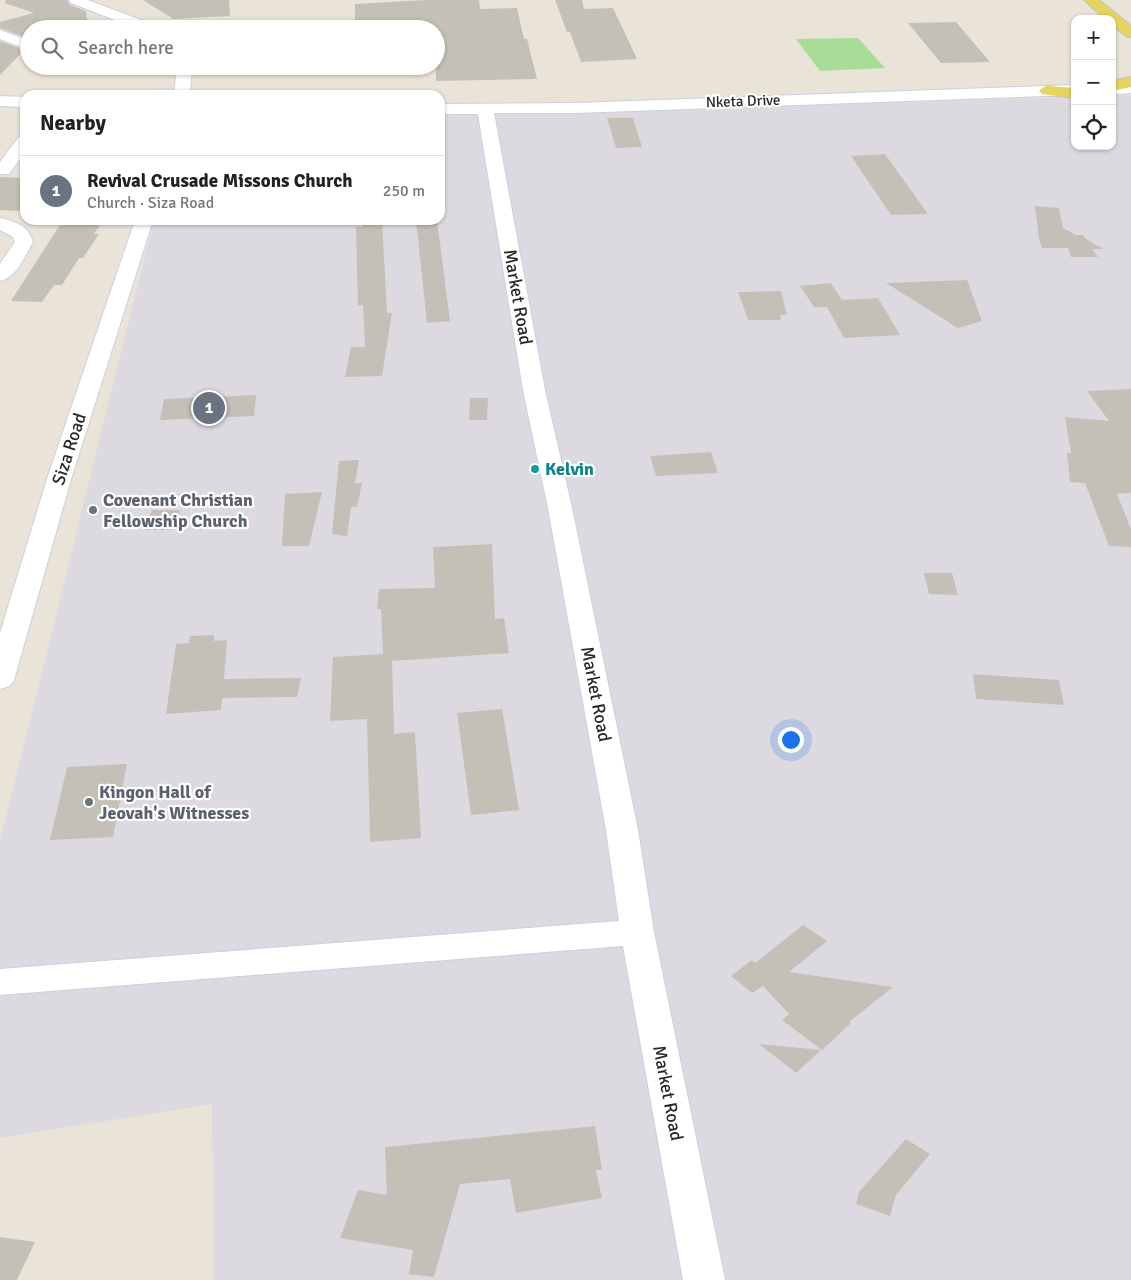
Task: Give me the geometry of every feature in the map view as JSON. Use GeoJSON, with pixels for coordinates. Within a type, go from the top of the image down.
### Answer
{"type":"FeatureCollection","features":[{"type":"Feature","properties":{"kind":"main road"},"geometry":{"type":"LineString","coordinates":[[1091,0],[1131,33]]}},
{"type":"Feature","properties":{"kind":"main road"},"geometry":{"type":"LineString","coordinates":[[1116,87],[1131,82]]}},
{"type":"Feature","properties":{"kind":"main road"},"geometry":{"type":"LineString","coordinates":[[1047,91],[1071,92]]}},
{"type":"Feature","properties":{"kind":"main road"},"geometry":{"type":"LineString","coordinates":[[1116,96],[1131,97]]}},
{"type":"Feature","properties":{"kind":"street"},"geometry":{"type":"LineString","coordinates":[[76,0],[128,20]]}},
{"type":"Feature","properties":{"kind":"street"},"geometry":{"type":"LineString","coordinates":[[0,34],[20,42]]}},
{"type":"Feature","properties":{"kind":"street"},"geometry":{"type":"LineString","coordinates":[[10,53],[20,54]]}},
{"type":"Feature","properties":{"kind":"street"},"geometry":{"type":"LineString","coordinates":[[183,90],[184,75]]}},
{"type":"Feature","properties":{"kind":"street"},"geometry":{"type":"LineString","coordinates":[[1116,88],[1131,88]]}},
{"type":"Feature","properties":{"kind":"street","name":"Nketa Drive"},"geometry":{"type":"LineString","coordinates":[[445,110],[1047,91]]}},
{"type":"Feature","properties":{"kind":"street"},"geometry":{"type":"LineString","coordinates":[[0,101],[20,102]]}},
{"type":"Feature","properties":{"kind":"street","name":"Market Road"},"geometry":{"type":"LineString","coordinates":[[485,110],[534,390],[560,508],[622,830],[637,932],[704,1280]]}},
{"type":"Feature","properties":{"kind":"street"},"geometry":{"type":"LineString","coordinates":[[0,117],[20,117]]}},
{"type":"Feature","properties":{"kind":"street"},"geometry":{"type":"LineString","coordinates":[[1,170],[20,146]]}},
{"type":"Feature","properties":{"kind":"street"},"geometry":{"type":"LineString","coordinates":[[1,170],[20,171]]}},
{"type":"Feature","properties":{"kind":"street"},"geometry":{"type":"LineString","coordinates":[[0,224],[22,234],[24,242],[6,270],[0,275]]}},
{"type":"Feature","properties":{"kind":"street","name":"Siza Road"},"geometry":{"type":"LineString","coordinates":[[0,680],[60,476],[142,225]]}},
{"type":"Feature","properties":{"kind":"street"},"geometry":{"type":"LineString","coordinates":[[0,982],[637,932]]}},
{"type":"Feature","properties":{"kind":"shaded area"},"geometry":{"type":"Polygon","coordinates":[[[1131,95],[1131,1280],[214,1280],[212,1104],[0,1138],[0,840],[153,225],[445,225],[445,116],[1071,97],[1071,150],[1116,150],[1116,96],[1131,95]]]}},
{"type":"Feature","properties":{"kind":"green space"},"geometry":{"type":"Polygon","coordinates":[[[858,38],[885,68],[820,71],[796,39],[858,38]]]}},
{"type":"Feature","properties":{"kind":"building"},"geometry":{"type":"Polygon","coordinates":[[[6,0],[67,0],[70,5],[86,11],[89,20],[20,20],[20,36],[0,28],[0,22],[34,13],[5,3],[6,0]]]}},
{"type":"Feature","properties":{"kind":"building"},"geometry":{"type":"Polygon","coordinates":[[[143,0],[229,0],[230,16],[173,19],[143,0]]]}},
{"type":"Feature","properties":{"kind":"building"},"geometry":{"type":"Polygon","coordinates":[[[426,0],[479,0],[480,9],[517,8],[524,39],[527,39],[537,79],[436,81],[436,75],[445,75],[445,20],[355,20],[355,4],[426,0]]]}},
{"type":"Feature","properties":{"kind":"building"},"geometry":{"type":"Polygon","coordinates":[[[555,0],[582,0],[584,9],[613,8],[637,59],[581,62],[555,0]]]}},
{"type":"Feature","properties":{"kind":"building"},"geometry":{"type":"Polygon","coordinates":[[[956,22],[990,62],[941,63],[908,23],[956,22]]]}},
{"type":"Feature","properties":{"kind":"building"},"geometry":{"type":"Polygon","coordinates":[[[0,41],[20,48],[20,54],[0,75],[0,41]]]}},
{"type":"Feature","properties":{"kind":"building"},"geometry":{"type":"Polygon","coordinates":[[[607,118],[633,118],[642,147],[616,148],[607,118]]]}},
{"type":"Feature","properties":{"kind":"building"},"geometry":{"type":"Polygon","coordinates":[[[885,154],[928,214],[891,215],[851,156],[885,154]]]}},
{"type":"Feature","properties":{"kind":"building"},"geometry":{"type":"Polygon","coordinates":[[[0,177],[20,178],[20,211],[0,210],[0,177]]]}},
{"type":"Feature","properties":{"kind":"building"},"geometry":{"type":"Polygon","coordinates":[[[1035,206],[1059,208],[1063,228],[1076,235],[1083,235],[1087,240],[1104,249],[1092,249],[1098,257],[1071,257],[1068,248],[1042,248],[1035,206]]]}},
{"type":"Feature","properties":{"kind":"building"},"geometry":{"type":"Polygon","coordinates":[[[60,225],[100,225],[94,234],[99,234],[83,258],[79,258],[62,285],[54,285],[42,302],[11,301],[60,225]]]}},
{"type":"Feature","properties":{"kind":"building"},"geometry":{"type":"Polygon","coordinates":[[[362,225],[382,225],[387,313],[392,313],[382,376],[345,377],[351,347],[365,347],[363,305],[358,305],[356,227],[362,227],[362,225]]]}},
{"type":"Feature","properties":{"kind":"building"},"geometry":{"type":"Polygon","coordinates":[[[417,225],[438,225],[450,321],[427,323],[417,225]]]}},
{"type":"Feature","properties":{"kind":"building"},"geometry":{"type":"Polygon","coordinates":[[[967,280],[982,321],[958,328],[886,283],[967,280]]]}},
{"type":"Feature","properties":{"kind":"building"},"geometry":{"type":"Polygon","coordinates":[[[831,283],[842,300],[878,298],[900,335],[844,338],[827,307],[814,307],[800,286],[831,283]]]}},
{"type":"Feature","properties":{"kind":"building"},"geometry":{"type":"Polygon","coordinates":[[[781,291],[787,315],[780,315],[781,320],[748,320],[738,292],[781,291]]]}},
{"type":"Feature","properties":{"kind":"building"},"geometry":{"type":"Polygon","coordinates":[[[1131,389],[1131,493],[1117,494],[1131,529],[1131,547],[1109,546],[1085,483],[1070,482],[1067,453],[1071,453],[1065,417],[1109,421],[1087,391],[1131,389]]]}},
{"type":"Feature","properties":{"kind":"building"},"geometry":{"type":"Polygon","coordinates":[[[256,395],[254,416],[160,420],[164,399],[256,395]]]}},
{"type":"Feature","properties":{"kind":"building"},"geometry":{"type":"Polygon","coordinates":[[[470,398],[488,398],[487,420],[469,420],[470,398]]]}},
{"type":"Feature","properties":{"kind":"building"},"geometry":{"type":"Polygon","coordinates":[[[711,452],[718,473],[656,476],[650,456],[711,452]]]}},
{"type":"Feature","properties":{"kind":"building"},"geometry":{"type":"Polygon","coordinates":[[[359,460],[355,483],[362,483],[357,507],[351,507],[347,536],[332,534],[339,461],[359,460]]]}},
{"type":"Feature","properties":{"kind":"building"},"geometry":{"type":"Polygon","coordinates":[[[322,492],[309,546],[282,546],[285,494],[322,492]]]}},
{"type":"Feature","properties":{"kind":"building"},"geometry":{"type":"Polygon","coordinates":[[[152,510],[180,510],[173,530],[144,530],[152,510]]]}},
{"type":"Feature","properties":{"kind":"building"},"geometry":{"type":"Polygon","coordinates":[[[492,544],[495,619],[504,618],[509,653],[392,661],[394,734],[415,732],[421,838],[370,842],[367,719],[330,721],[333,657],[383,654],[381,609],[377,609],[379,589],[435,588],[433,547],[492,544]]]}},
{"type":"Feature","properties":{"kind":"building"},"geometry":{"type":"Polygon","coordinates":[[[924,573],[952,573],[958,595],[929,594],[924,573]]]}},
{"type":"Feature","properties":{"kind":"building"},"geometry":{"type":"Polygon","coordinates":[[[214,635],[214,641],[227,640],[224,679],[301,678],[297,697],[222,698],[221,710],[166,714],[176,644],[189,643],[190,636],[214,635]]]}},
{"type":"Feature","properties":{"kind":"building"},"geometry":{"type":"Polygon","coordinates":[[[973,674],[1059,680],[1064,705],[976,699],[973,674]]]}},
{"type":"Feature","properties":{"kind":"building"},"geometry":{"type":"Polygon","coordinates":[[[502,709],[519,810],[471,815],[457,713],[502,709]]]}},
{"type":"Feature","properties":{"kind":"building","name":"Kingon Hall of Jeovah's Witnesses"},"geometry":{"type":"Polygon","coordinates":[[[127,764],[113,837],[50,840],[67,767],[127,764]]]}},
{"type":"Feature","properties":{"kind":"building"},"geometry":{"type":"Polygon","coordinates":[[[803,925],[827,941],[789,972],[893,987],[849,1022],[851,1023],[822,1050],[782,1020],[789,1014],[763,986],[752,993],[731,976],[752,960],[755,963],[803,925]]]}},
{"type":"Feature","properties":{"kind":"building"},"geometry":{"type":"Polygon","coordinates":[[[759,1044],[821,1050],[796,1073],[759,1044]]]}},
{"type":"Feature","properties":{"kind":"building"},"geometry":{"type":"Polygon","coordinates":[[[595,1126],[602,1170],[596,1170],[602,1198],[516,1213],[510,1179],[460,1184],[434,1277],[409,1274],[413,1250],[340,1238],[358,1190],[387,1195],[385,1147],[595,1126]]]}},
{"type":"Feature","properties":{"kind":"building"},"geometry":{"type":"Polygon","coordinates":[[[906,1139],[930,1154],[896,1195],[890,1216],[856,1204],[859,1192],[906,1139]]]}},
{"type":"Feature","properties":{"kind":"building"},"geometry":{"type":"Polygon","coordinates":[[[0,1237],[35,1242],[17,1280],[0,1280],[0,1237]]]}},
{"type":"Feature","properties":{"kind":"place","name":"Revival Crusade Missons Church"},"geometry":{"type":"Point","coordinates":[209,408]}},
{"type":"Feature","properties":{"kind":"place","name":"Kelvin"},"geometry":{"type":"Point","coordinates":[535,469]}},
{"type":"Feature","properties":{"kind":"place","name":"Covenant Christian Fellowship Church"},"geometry":{"type":"Point","coordinates":[93,510]}},
{"type":"Feature","properties":{"kind":"place","name":"Kingon Hall of Jeovah's Witnesses"},"geometry":{"type":"Point","coordinates":[89,802]}}]}
